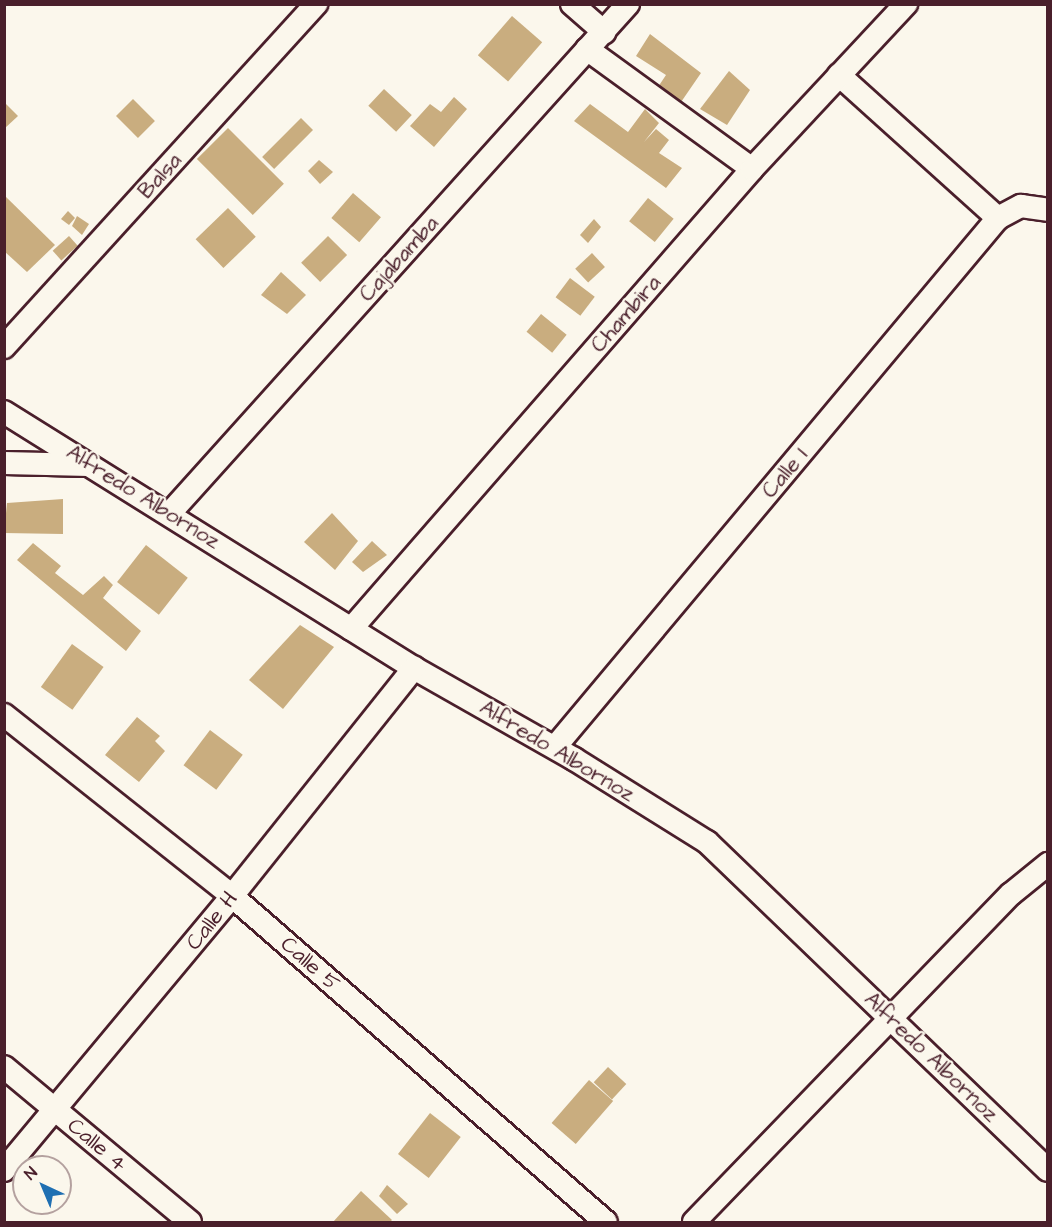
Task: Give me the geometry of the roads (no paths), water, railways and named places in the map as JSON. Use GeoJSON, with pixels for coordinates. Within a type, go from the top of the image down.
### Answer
{"type":"FeatureCollection","features":[{"type":"Feature","properties":{"kind":"street","name":"Balsa"},"geometry":{"type":"LineString","coordinates":[[4,347],[316,4]]}},
{"type":"Feature","properties":{"kind":"street"},"geometry":{"type":"LineString","coordinates":[[572,4],[604,32]]}},
{"type":"Feature","properties":{"kind":"street","name":"Cajabamba"},"geometry":{"type":"LineString","coordinates":[[170,513],[628,4]]}},
{"type":"Feature","properties":{"kind":"street","name":"Chambira"},"geometry":{"type":"LineString","coordinates":[[351,629],[752,169],[906,4]]}},
{"type":"Feature","properties":{"kind":"street"},"geometry":{"type":"LineString","coordinates":[[588,50],[752,169]]}},
{"type":"Feature","properties":{"kind":"street"},"geometry":{"type":"LineString","coordinates":[[839,75],[998,218]]}},
{"type":"Feature","properties":{"kind":"street","name":"Calle I"},"geometry":{"type":"LineString","coordinates":[[555,747],[998,218],[1021,206],[1047,210]]}},
{"type":"Feature","properties":{"kind":"street","name":"Alfredo Albornoz"},"geometry":{"type":"LineString","coordinates":[[4,412],[170,513],[414,668],[555,747],[707,842],[1047,1170]]}},
{"type":"Feature","properties":{"kind":"street"},"geometry":{"type":"LineString","coordinates":[[4,463],[89,465]]}},
{"type":"Feature","properties":{"kind":"street","name":"Calle H"},"geometry":{"type":"LineString","coordinates":[[4,1170],[232,896],[414,668]]}},
{"type":"Feature","properties":{"kind":"street","name":"Calle 5"},"geometry":{"type":"LineString","coordinates":[[4,715],[232,896],[606,1222]]}},
{"type":"Feature","properties":{"kind":"street"},"geometry":{"type":"LineString","coordinates":[[694,1222],[893,1020],[1011,894],[1047,864]]}},
{"type":"Feature","properties":{"kind":"street","name":"Calle 4"},"geometry":{"type":"LineString","coordinates":[[4,1067],[190,1222]]}}]}
